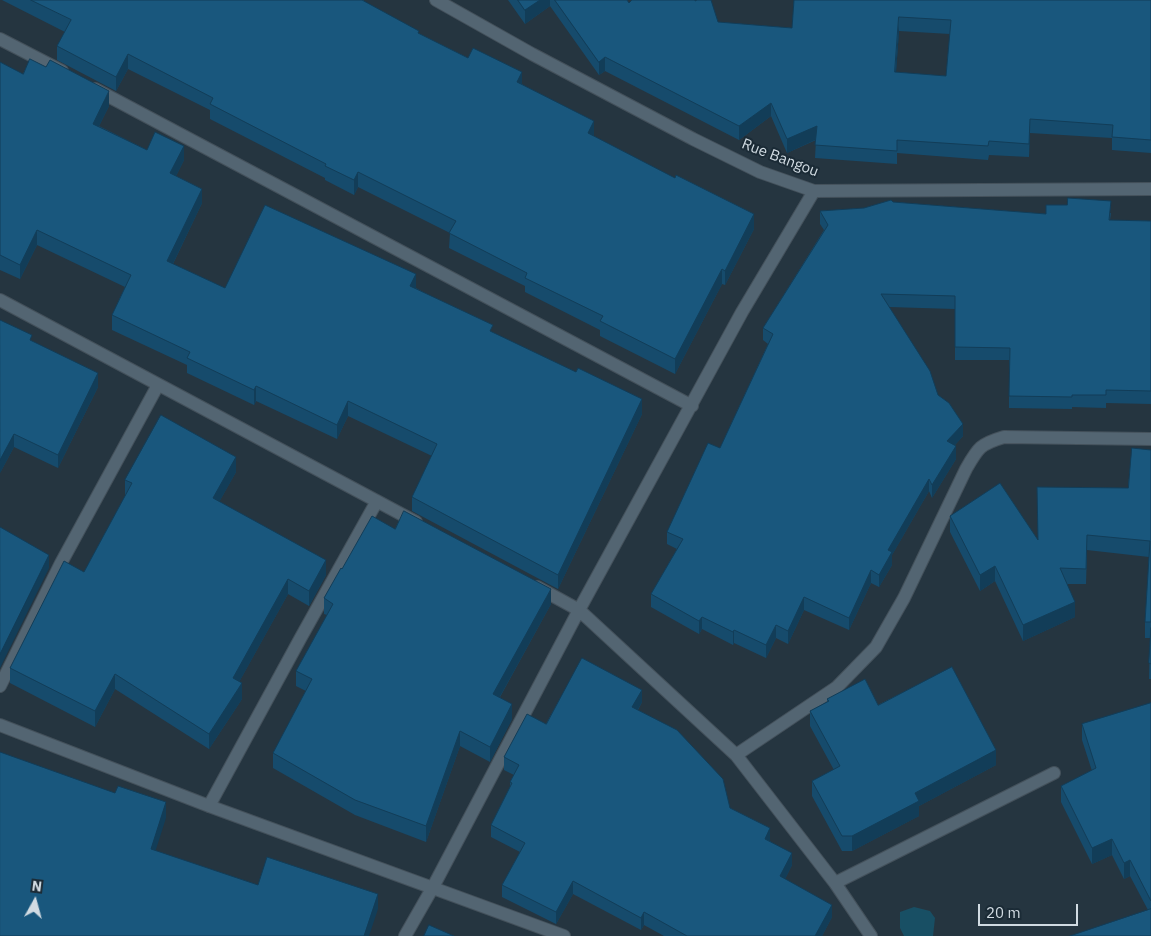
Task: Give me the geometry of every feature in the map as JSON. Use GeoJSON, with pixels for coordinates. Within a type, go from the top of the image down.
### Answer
{"type":"FeatureCollection","features":[{"type":"Feature","properties":{"kind":"street","name":"Rue Bangou"},"geometry":{"type":"LineString","coordinates":[[436,0],[532,54],[693,139],[760,172],[814,191],[1151,189]]}},
{"type":"Feature","properties":{"kind":"street"},"geometry":{"type":"LineString","coordinates":[[0,39],[69,75]]}},
{"type":"Feature","properties":{"kind":"street"},"geometry":{"type":"LineString","coordinates":[[87,84],[692,406]]}},
{"type":"Feature","properties":{"kind":"street"},"geometry":{"type":"LineString","coordinates":[[405,936],[433,887],[579,610],[742,312],[814,191]]}},
{"type":"Feature","properties":{"kind":"street"},"geometry":{"type":"LineString","coordinates":[[0,300],[430,529]]}},
{"type":"Feature","properties":{"kind":"street"},"geometry":{"type":"LineString","coordinates":[[0,686],[61,563],[158,385]]}},
{"type":"Feature","properties":{"kind":"street"},"geometry":{"type":"LineString","coordinates":[[736,755],[837,687],[876,647],[904,598],[975,452],[986,442],[1004,437],[1151,439]]}},
{"type":"Feature","properties":{"kind":"street"},"geometry":{"type":"LineString","coordinates":[[209,806],[377,501]]}},
{"type":"Feature","properties":{"kind":"street"},"geometry":{"type":"LineString","coordinates":[[526,581],[579,610],[736,755],[836,884],[872,936]]}},
{"type":"Feature","properties":{"kind":"street"},"geometry":{"type":"LineString","coordinates":[[0,725],[209,806],[564,936]]}},
{"type":"Feature","properties":{"kind":"street"},"geometry":{"type":"LineString","coordinates":[[836,884],[1054,773]]}},
{"type":"Feature","properties":{"kind":"water"},"geometry":{"type":"Polygon","coordinates":[[[914,907],[930,911],[935,918],[933,936],[904,936],[900,928],[900,912],[914,907]]]}},
{"type":"Feature","properties":{"kind":"building"},"geometry":{"type":"Polygon","coordinates":[[[31,0],[362,0],[419,31],[418,33],[468,58],[473,48],[522,72],[517,82],[594,121],[588,133],[675,178],[676,175],[754,214],[725,271],[722,269],[675,359],[600,321],[603,316],[525,278],[527,273],[449,233],[456,221],[358,172],[354,180],[325,166],[326,164],[210,104],[213,98],[128,54],[116,77],[57,46],[71,20],[31,0]]]}},
{"type":"Feature","properties":{"kind":"building"},"geometry":{"type":"Polygon","coordinates":[[[518,0],[540,0],[525,10],[518,0]]]}},
{"type":"Feature","properties":{"kind":"building"},"geometry":{"type":"Polygon","coordinates":[[[555,0],[627,0],[629,3],[632,0],[711,0],[718,22],[792,28],[794,0],[1151,0],[1151,140],[1112,137],[1113,125],[1030,119],[1029,144],[989,141],[988,146],[897,140],[897,151],[815,145],[817,126],[787,139],[771,103],[739,126],[605,57],[599,62],[555,0]],[[899,17],[895,72],[946,76],[951,20],[899,17]]]}},
{"type":"Feature","properties":{"kind":"building"},"geometry":{"type":"Polygon","coordinates":[[[30,59],[46,67],[50,60],[109,91],[93,124],[147,150],[155,132],[184,146],[170,173],[202,189],[167,261],[225,288],[265,205],[416,274],[410,286],[493,325],[490,331],[576,372],[578,368],[642,399],[558,575],[412,497],[437,444],[348,401],[337,425],[256,386],[254,390],[187,358],[190,352],[112,315],[131,275],[37,230],[20,265],[0,255],[0,62],[23,74],[30,59]]]}},
{"type":"Feature","properties":{"kind":"building"},"geometry":{"type":"Polygon","coordinates":[[[1068,198],[1111,201],[1109,220],[1151,221],[1151,391],[1106,390],[1106,395],[1072,395],[1072,397],[1009,396],[1010,348],[955,347],[955,296],[881,294],[930,371],[938,395],[949,403],[963,424],[947,441],[956,446],[932,485],[929,479],[888,550],[892,552],[879,575],[871,570],[849,618],[804,597],[788,631],[776,625],[766,645],[702,617],[699,621],[651,594],[683,539],[667,532],[708,443],[720,448],[773,334],[763,328],[828,225],[820,211],[864,208],[891,200],[893,202],[1046,214],[1046,205],[1067,205],[1068,198]]]}},
{"type":"Feature","properties":{"kind":"building"},"geometry":{"type":"Polygon","coordinates":[[[0,320],[32,335],[30,340],[98,373],[58,455],[14,434],[0,460],[0,320]]]}},
{"type":"Feature","properties":{"kind":"building"},"geometry":{"type":"Polygon","coordinates":[[[161,415],[236,457],[213,498],[326,560],[309,591],[288,579],[233,678],[242,683],[209,734],[115,674],[95,711],[10,668],[64,561],[84,572],[132,483],[125,480],[161,415]]]}},
{"type":"Feature","properties":{"kind":"building"},"geometry":{"type":"Polygon","coordinates":[[[1132,448],[1151,450],[1151,622],[1145,622],[1150,541],[1087,535],[1086,569],[1060,568],[1075,602],[1023,625],[995,566],[980,575],[950,516],[1000,483],[1038,540],[1037,487],[1128,488],[1132,448]]]}},
{"type":"Feature","properties":{"kind":"building"},"geometry":{"type":"Polygon","coordinates":[[[404,511],[551,589],[493,694],[512,704],[490,747],[460,731],[426,826],[355,800],[273,753],[312,679],[296,671],[333,604],[324,598],[372,516],[395,529],[404,511]]]}},
{"type":"Feature","properties":{"kind":"building"},"geometry":{"type":"Polygon","coordinates":[[[0,527],[49,555],[0,654],[0,527]]]}},
{"type":"Feature","properties":{"kind":"building"},"geometry":{"type":"Polygon","coordinates":[[[1151,628],[1151,664],[1149,663],[1151,628]]]}},
{"type":"Feature","properties":{"kind":"building"},"geometry":{"type":"Polygon","coordinates":[[[582,658],[642,690],[632,707],[677,730],[723,779],[730,808],[770,828],[765,839],[792,853],[780,876],[832,905],[815,936],[687,936],[644,912],[641,918],[573,881],[556,912],[502,885],[525,843],[491,825],[519,765],[504,757],[527,714],[546,724],[582,658]]]}},
{"type":"Feature","properties":{"kind":"building"},"geometry":{"type":"Polygon","coordinates":[[[952,667],[996,750],[915,793],[919,801],[852,836],[842,836],[812,781],[840,766],[810,711],[829,701],[827,699],[865,679],[878,705],[952,667]]]}},
{"type":"Feature","properties":{"kind":"building"},"geometry":{"type":"Polygon","coordinates":[[[1151,703],[1151,901],[1130,860],[1124,863],[1112,839],[1092,848],[1061,786],[1096,768],[1082,724],[1151,703]]]}},
{"type":"Feature","properties":{"kind":"building"},"geometry":{"type":"Polygon","coordinates":[[[0,752],[115,793],[118,786],[166,802],[151,849],[258,885],[267,857],[378,894],[364,936],[0,936],[0,752]]]}},
{"type":"Feature","properties":{"kind":"building"},"geometry":{"type":"Polygon","coordinates":[[[1151,909],[1151,936],[1070,936],[1151,909]]]}},
{"type":"Feature","properties":{"kind":"building"},"geometry":{"type":"Polygon","coordinates":[[[429,925],[454,936],[424,936],[429,925]]]}}]}
